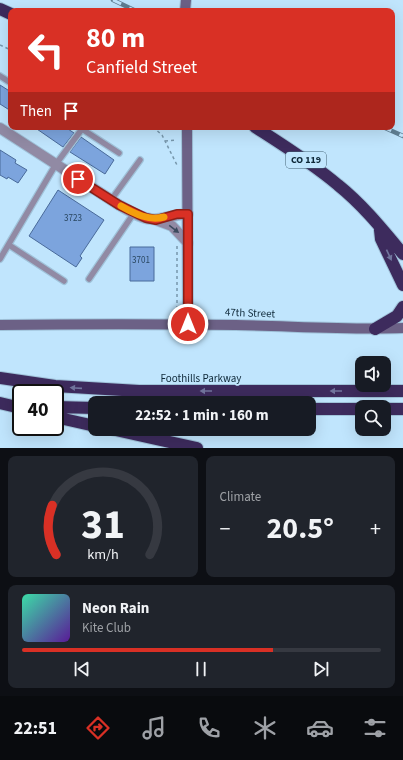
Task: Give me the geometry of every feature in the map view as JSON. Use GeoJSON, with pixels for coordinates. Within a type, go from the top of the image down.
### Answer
{"type":"FeatureCollection","features":[{"type":"Feature","properties":{"kind":"highway","name":"CO 119"},"geometry":{"type":"LineString","coordinates":[[260,130],[298,154],[339,185],[379,225],[403,254]]}},
{"type":"Feature","properties":{"kind":"highway"},"geometry":{"type":"LineString","coordinates":[[379,225],[381,239],[403,285]]}},
{"type":"Feature","properties":{"kind":"highway"},"geometry":{"type":"LineString","coordinates":[[375,329],[397,316],[403,307]]}},
{"type":"Feature","properties":{"kind":"highway","name":"Foothills Parkway"},"geometry":{"type":"LineString","coordinates":[[0,378],[55,386],[139,391],[403,391]]}},
{"type":"Feature","properties":{"kind":"highway"},"geometry":{"type":"LineString","coordinates":[[0,402],[12,403]]}},
{"type":"Feature","properties":{"kind":"highway"},"geometry":{"type":"LineString","coordinates":[[0,402],[12,405]]}},
{"type":"Feature","properties":{"kind":"highway"},"geometry":{"type":"LineString","coordinates":[[64,407],[88,408]]}},
{"type":"Feature","properties":{"kind":"highway"},"geometry":{"type":"LineString","coordinates":[[316,409],[355,410]]}},
{"type":"Feature","properties":{"kind":"highway"},"geometry":{"type":"LineString","coordinates":[[391,409],[403,409]]}},
{"type":"Feature","properties":{"kind":"highway"},"geometry":{"type":"LineString","coordinates":[[64,418],[88,424]]}},
{"type":"Feature","properties":{"kind":"highway"},"geometry":{"type":"LineString","coordinates":[[143,436],[197,448]]}},
{"type":"Feature","properties":{"kind":"street"},"geometry":{"type":"LineString","coordinates":[[0,128],[111,200],[134,213],[172,226],[188,243]]}},
{"type":"Feature","properties":{"kind":"street"},"geometry":{"type":"LineString","coordinates":[[187,130],[188,324]]}},
{"type":"Feature","properties":{"kind":"street"},"geometry":{"type":"LineString","coordinates":[[156,220],[177,214],[188,214]]}},
{"type":"Feature","properties":{"kind":"street","name":"47th Street"},"geometry":{"type":"LineString","coordinates":[[0,325],[188,324],[375,329],[403,328]]}},
{"type":"Feature","properties":{"kind":"lane"},"geometry":{"type":"LineString","coordinates":[[0,259],[56,164],[80,130]]}},
{"type":"Feature","properties":{"kind":"lane"},"geometry":{"type":"LineString","coordinates":[[84,130],[119,153]]}},
{"type":"Feature","properties":{"kind":"lane"},"geometry":{"type":"LineString","coordinates":[[111,200],[140,160]]}},
{"type":"Feature","properties":{"kind":"lane"},"geometry":{"type":"LineString","coordinates":[[89,279],[134,213]]}},
{"type":"Feature","properties":{"kind":"lane"},"geometry":{"type":"LineString","coordinates":[[9,245],[64,280]]}},
{"type":"Feature","properties":{"kind":"path"},"geometry":{"type":"LineString","coordinates":[[165,141],[187,140]]}},
{"type":"Feature","properties":{"kind":"building"},"geometry":{"type":"Polygon","coordinates":[[[0,85],[8,90],[8,109],[0,104],[0,85]]]}},
{"type":"Feature","properties":{"kind":"building"},"geometry":{"type":"Polygon","coordinates":[[[38,130],[70,130],[74,133],[63,147],[38,130]]]}},
{"type":"Feature","properties":{"kind":"building"},"geometry":{"type":"Polygon","coordinates":[[[81,137],[114,160],[105,174],[70,152],[81,137]]]}},
{"type":"Feature","properties":{"kind":"building"},"geometry":{"type":"Polygon","coordinates":[[[0,150],[16,160],[15,163],[27,170],[18,183],[8,177],[7,179],[0,175],[0,150]]]}},
{"type":"Feature","properties":{"kind":"building"},"geometry":{"type":"Polygon","coordinates":[[[58,190],[104,220],[80,256],[82,258],[76,267],[29,236],[58,190]]]}},
{"type":"Feature","properties":{"kind":"building"},"geometry":{"type":"Polygon","coordinates":[[[130,247],[154,247],[154,281],[130,281],[130,247]]]}},
{"type":"Feature","properties":{"kind":"railway"},"geometry":{"type":"LineString","coordinates":[[113,0],[130,8]]}},
{"type":"Feature","properties":{"kind":"railway"},"geometry":{"type":"LineString","coordinates":[[390,130],[403,136]]}},
{"type":"Feature","properties":{"kind":"slow traffic"},"geometry":{"type":"LineString","coordinates":[[121,206],[146,218],[156,220],[164,217]]}},
{"type":"Feature","properties":{"kind":"route"},"geometry":{"type":"LineString","coordinates":[[78,179],[119,205],[146,218],[156,220],[177,214],[188,214],[188,324]]}}]}
